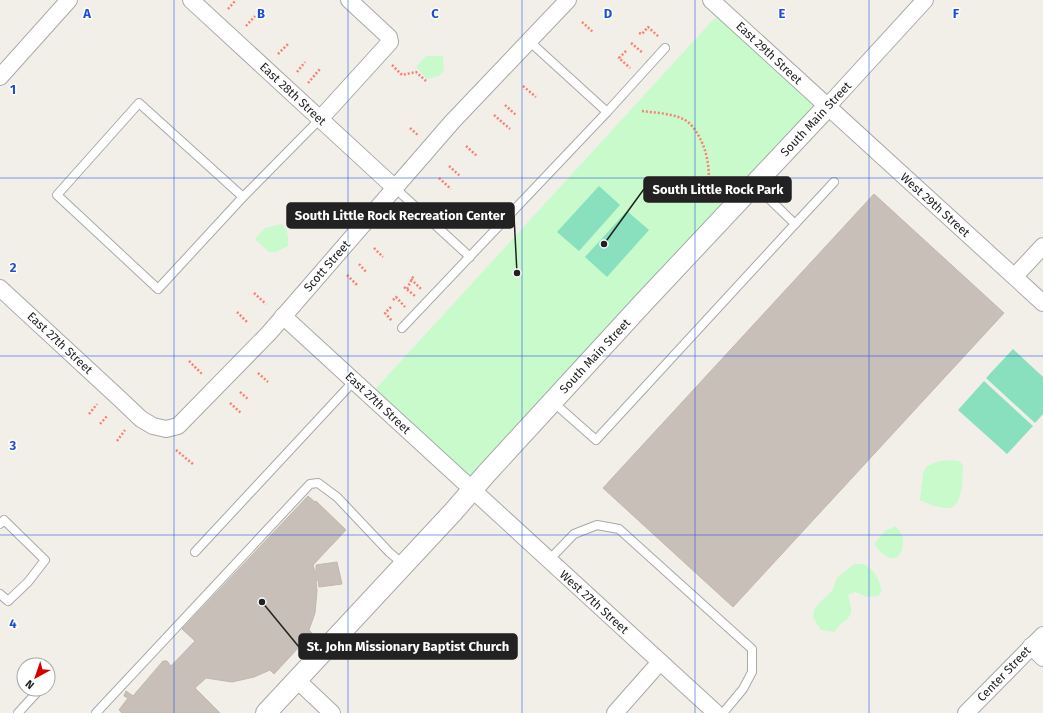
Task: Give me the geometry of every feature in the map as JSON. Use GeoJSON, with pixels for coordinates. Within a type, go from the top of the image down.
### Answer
{"type":"FeatureCollection","features":[{"type":"Feature","properties":{"kind":"street"},"geometry":{"type":"LineString","coordinates":[[0,77],[69,0]]}},
{"type":"Feature","properties":{"kind":"street","name":"East 28th Street"},"geometry":{"type":"LineString","coordinates":[[191,0],[395,188]]}},
{"type":"Feature","properties":{"kind":"street"},"geometry":{"type":"LineString","coordinates":[[320,119],[390,42],[389,37],[349,0]]}},
{"type":"Feature","properties":{"kind":"street","name":"Scott Street"},"geometry":{"type":"LineString","coordinates":[[120,399],[141,419],[153,426],[166,429],[178,426],[283,316],[452,122],[568,0]]}},
{"type":"Feature","properties":{"kind":"street","name":"East 29th Street"},"geometry":{"type":"LineString","coordinates":[[711,0],[827,107]]}},
{"type":"Feature","properties":{"kind":"street","name":"South Main Street"},"geometry":{"type":"LineString","coordinates":[[266,713],[925,0]]}},
{"type":"Feature","properties":{"kind":"street","name":"West 29th Street"},"geometry":{"type":"LineString","coordinates":[[827,107],[1043,303]]}},
{"type":"Feature","properties":{"kind":"street"},"geometry":{"type":"LineString","coordinates":[[1015,276],[1043,246]]}},
{"type":"Feature","properties":{"kind":"street","name":"East 27th Street"},"geometry":{"type":"LineString","coordinates":[[0,288],[120,399]]}},
{"type":"Feature","properties":{"kind":"street","name":"East 27th Street"},"geometry":{"type":"LineString","coordinates":[[283,316],[472,490]]}},
{"type":"Feature","properties":{"kind":"street","name":"West 27th Street"},"geometry":{"type":"LineString","coordinates":[[472,490],[716,713]]}},
{"type":"Feature","properties":{"kind":"street","name":"Center Street"},"geometry":{"type":"LineString","coordinates":[[966,713],[1043,635]]}},
{"type":"Feature","properties":{"kind":"street"},"geometry":{"type":"LineString","coordinates":[[1031,646],[1043,658]]}},
{"type":"Feature","properties":{"kind":"street"},"geometry":{"type":"LineString","coordinates":[[614,713],[660,662]]}},
{"type":"Feature","properties":{"kind":"street"},"geometry":{"type":"LineString","coordinates":[[296,679],[332,713]]}},
{"type":"Feature","properties":{"kind":"lane"},"geometry":{"type":"LineString","coordinates":[[529,41],[607,112]]}},
{"type":"Feature","properties":{"kind":"lane"},"geometry":{"type":"LineString","coordinates":[[402,328],[607,112],[665,48]]}},
{"type":"Feature","properties":{"kind":"lane"},"geometry":{"type":"LineString","coordinates":[[243,197],[139,103],[57,195],[158,289],[243,197],[320,119]]}},
{"type":"Feature","properties":{"kind":"lane"},"geometry":{"type":"LineString","coordinates":[[552,402],[596,440],[834,182]]}},
{"type":"Feature","properties":{"kind":"lane"},"geometry":{"type":"LineString","coordinates":[[754,184],[796,224]]}},
{"type":"Feature","properties":{"kind":"lane"},"geometry":{"type":"LineString","coordinates":[[395,188],[470,257]]}},
{"type":"Feature","properties":{"kind":"lane"},"geometry":{"type":"LineString","coordinates":[[195,552],[354,381]]}},
{"type":"Feature","properties":{"kind":"lane"},"geometry":{"type":"LineString","coordinates":[[96,713],[310,484],[318,483],[337,497],[389,552],[404,565]]}},
{"type":"Feature","properties":{"kind":"lane"},"geometry":{"type":"LineString","coordinates":[[0,524],[4,520],[45,560],[28,582],[8,601],[0,594]]}},
{"type":"Feature","properties":{"kind":"lane"},"geometry":{"type":"LineString","coordinates":[[549,560],[574,534],[597,525],[619,529],[752,649],[752,672],[743,689],[723,713]]}},
{"type":"Feature","properties":{"kind":"lane"},"geometry":{"type":"LineString","coordinates":[[18,713],[33,697]]}},
{"type":"Feature","properties":{"kind":"path"},"geometry":{"type":"LineString","coordinates":[[228,9],[236,0]]}},
{"type":"Feature","properties":{"kind":"path"},"geometry":{"type":"LineString","coordinates":[[246,26],[256,16]]}},
{"type":"Feature","properties":{"kind":"path"},"geometry":{"type":"LineString","coordinates":[[582,22],[593,32]]}},
{"type":"Feature","properties":{"kind":"path"},"geometry":{"type":"LineString","coordinates":[[639,33],[642,34],[648,27],[659,37]]}},
{"type":"Feature","properties":{"kind":"path"},"geometry":{"type":"LineString","coordinates":[[631,43],[644,53]]}},
{"type":"Feature","properties":{"kind":"path"},"geometry":{"type":"LineString","coordinates":[[278,54],[288,44]]}},
{"type":"Feature","properties":{"kind":"path"},"geometry":{"type":"LineString","coordinates":[[626,51],[619,58],[630,68]]}},
{"type":"Feature","properties":{"kind":"path"},"geometry":{"type":"LineString","coordinates":[[296,72],[305,62]]}},
{"type":"Feature","properties":{"kind":"path"},"geometry":{"type":"LineString","coordinates":[[390,63],[402,75],[416,72],[426,81]]}},
{"type":"Feature","properties":{"kind":"path"},"geometry":{"type":"LineString","coordinates":[[308,83],[320,69]]}},
{"type":"Feature","properties":{"kind":"path"},"geometry":{"type":"LineString","coordinates":[[523,86],[536,97]]}},
{"type":"Feature","properties":{"kind":"path"},"geometry":{"type":"LineString","coordinates":[[505,105],[516,115]]}},
{"type":"Feature","properties":{"kind":"path"},"geometry":{"type":"LineString","coordinates":[[642,111],[673,116],[685,120],[694,128],[706,153],[710,174],[708,199]]}},
{"type":"Feature","properties":{"kind":"path"},"geometry":{"type":"LineString","coordinates":[[494,115],[510,129]]}},
{"type":"Feature","properties":{"kind":"path"},"geometry":{"type":"LineString","coordinates":[[466,146],[477,156]]}},
{"type":"Feature","properties":{"kind":"path"},"geometry":{"type":"LineString","coordinates":[[448,166],[460,176]]}},
{"type":"Feature","properties":{"kind":"path"},"geometry":{"type":"LineString","coordinates":[[439,178],[451,189]]}},
{"type":"Feature","properties":{"kind":"path"},"geometry":{"type":"LineString","coordinates":[[374,248],[383,257]]}},
{"type":"Feature","properties":{"kind":"path"},"geometry":{"type":"LineString","coordinates":[[359,264],[367,273]]}},
{"type":"Feature","properties":{"kind":"path"},"geometry":{"type":"LineString","coordinates":[[347,276],[357,285]]}},
{"type":"Feature","properties":{"kind":"path"},"geometry":{"type":"LineString","coordinates":[[414,276],[411,279],[409,286],[406,288],[416,296]]}},
{"type":"Feature","properties":{"kind":"path"},"geometry":{"type":"LineString","coordinates":[[411,279],[422,290]]}},
{"type":"Feature","properties":{"kind":"path"},"geometry":{"type":"LineString","coordinates":[[254,293],[266,304]]}},
{"type":"Feature","properties":{"kind":"path"},"geometry":{"type":"LineString","coordinates":[[393,300],[396,297],[406,307]]}},
{"type":"Feature","properties":{"kind":"path"},"geometry":{"type":"LineString","coordinates":[[391,307],[385,314],[393,321]]}},
{"type":"Feature","properties":{"kind":"path"},"geometry":{"type":"LineString","coordinates":[[237,312],[248,323]]}},
{"type":"Feature","properties":{"kind":"path"},"geometry":{"type":"LineString","coordinates":[[189,361],[202,374]]}},
{"type":"Feature","properties":{"kind":"path"},"geometry":{"type":"LineString","coordinates":[[258,373],[268,382]]}},
{"type":"Feature","properties":{"kind":"path"},"geometry":{"type":"LineString","coordinates":[[240,392],[249,400]]}},
{"type":"Feature","properties":{"kind":"path"},"geometry":{"type":"LineString","coordinates":[[230,403],[241,413]]}},
{"type":"Feature","properties":{"kind":"path"},"geometry":{"type":"LineString","coordinates":[[89,414],[97,404]]}},
{"type":"Feature","properties":{"kind":"path"},"geometry":{"type":"LineString","coordinates":[[100,424],[108,415]]}},
{"type":"Feature","properties":{"kind":"path"},"geometry":{"type":"LineString","coordinates":[[117,441],[125,430]]}},
{"type":"Feature","properties":{"kind":"path"},"geometry":{"type":"LineString","coordinates":[[176,450],[194,465]]}},
{"type":"Feature","properties":{"kind":"green space"},"geometry":{"type":"Polygon","coordinates":[[[722,10],[827,107],[472,490],[369,396],[722,10]]]}},
{"type":"Feature","properties":{"kind":"green space"},"geometry":{"type":"Polygon","coordinates":[[[426,56],[443,56],[444,70],[439,76],[427,79],[416,67],[426,56]]]}},
{"type":"Feature","properties":{"kind":"green space"},"geometry":{"type":"Polygon","coordinates":[[[599,186],[620,205],[579,251],[557,232],[599,186]]]}},
{"type":"Feature","properties":{"kind":"green space"},"geometry":{"type":"Polygon","coordinates":[[[627,211],[649,230],[607,277],[585,257],[627,211]]]}},
{"type":"Feature","properties":{"kind":"green space"},"geometry":{"type":"Polygon","coordinates":[[[282,224],[288,234],[288,246],[276,252],[269,252],[255,239],[265,228],[282,224]]]}},
{"type":"Feature","properties":{"kind":"green space"},"geometry":{"type":"Polygon","coordinates":[[[1013,349],[1043,377],[1043,414],[1035,423],[986,378],[1013,349]]]}},
{"type":"Feature","properties":{"kind":"green space"},"geometry":{"type":"Polygon","coordinates":[[[984,381],[1033,426],[1007,454],[958,410],[984,381]]]}},
{"type":"Feature","properties":{"kind":"green space"},"geometry":{"type":"Polygon","coordinates":[[[940,461],[959,461],[963,465],[962,488],[958,502],[951,508],[947,508],[935,506],[920,500],[923,473],[927,466],[940,461]]]}},
{"type":"Feature","properties":{"kind":"green space"},"geometry":{"type":"Polygon","coordinates":[[[895,526],[901,533],[903,545],[898,556],[891,558],[883,554],[874,544],[886,530],[895,526]]]}},
{"type":"Feature","properties":{"kind":"green space"},"geometry":{"type":"Polygon","coordinates":[[[854,564],[864,564],[874,572],[878,578],[882,591],[878,596],[867,597],[855,592],[848,595],[851,606],[850,615],[835,632],[821,630],[813,618],[814,610],[832,591],[837,578],[854,564]]]}},
{"type":"Feature","properties":{"kind":"building"},"geometry":{"type":"Polygon","coordinates":[[[874,194],[1004,313],[733,607],[603,488],[874,194]]]}},
{"type":"Feature","properties":{"kind":"building"},"geometry":{"type":"Polygon","coordinates":[[[308,496],[315,502],[316,501],[346,530],[313,565],[316,572],[316,565],[337,562],[342,584],[319,587],[318,580],[316,580],[317,591],[315,613],[309,630],[312,633],[274,674],[270,670],[254,677],[232,682],[206,678],[195,688],[220,713],[122,713],[119,710],[128,698],[124,696],[126,691],[133,696],[163,661],[167,661],[171,666],[195,641],[182,629],[308,496]]]}},
{"type":"Feature","properties":{"kind":"place","name":"South Little Rock Park"},"geometry":{"type":"Point","coordinates":[604,244]}},
{"type":"Feature","properties":{"kind":"place","name":"South Little Rock Recreation Center"},"geometry":{"type":"Point","coordinates":[517,273]}},
{"type":"Feature","properties":{"kind":"place","name":"St. John Missionary Baptist Church"},"geometry":{"type":"Point","coordinates":[262,602]}}]}
